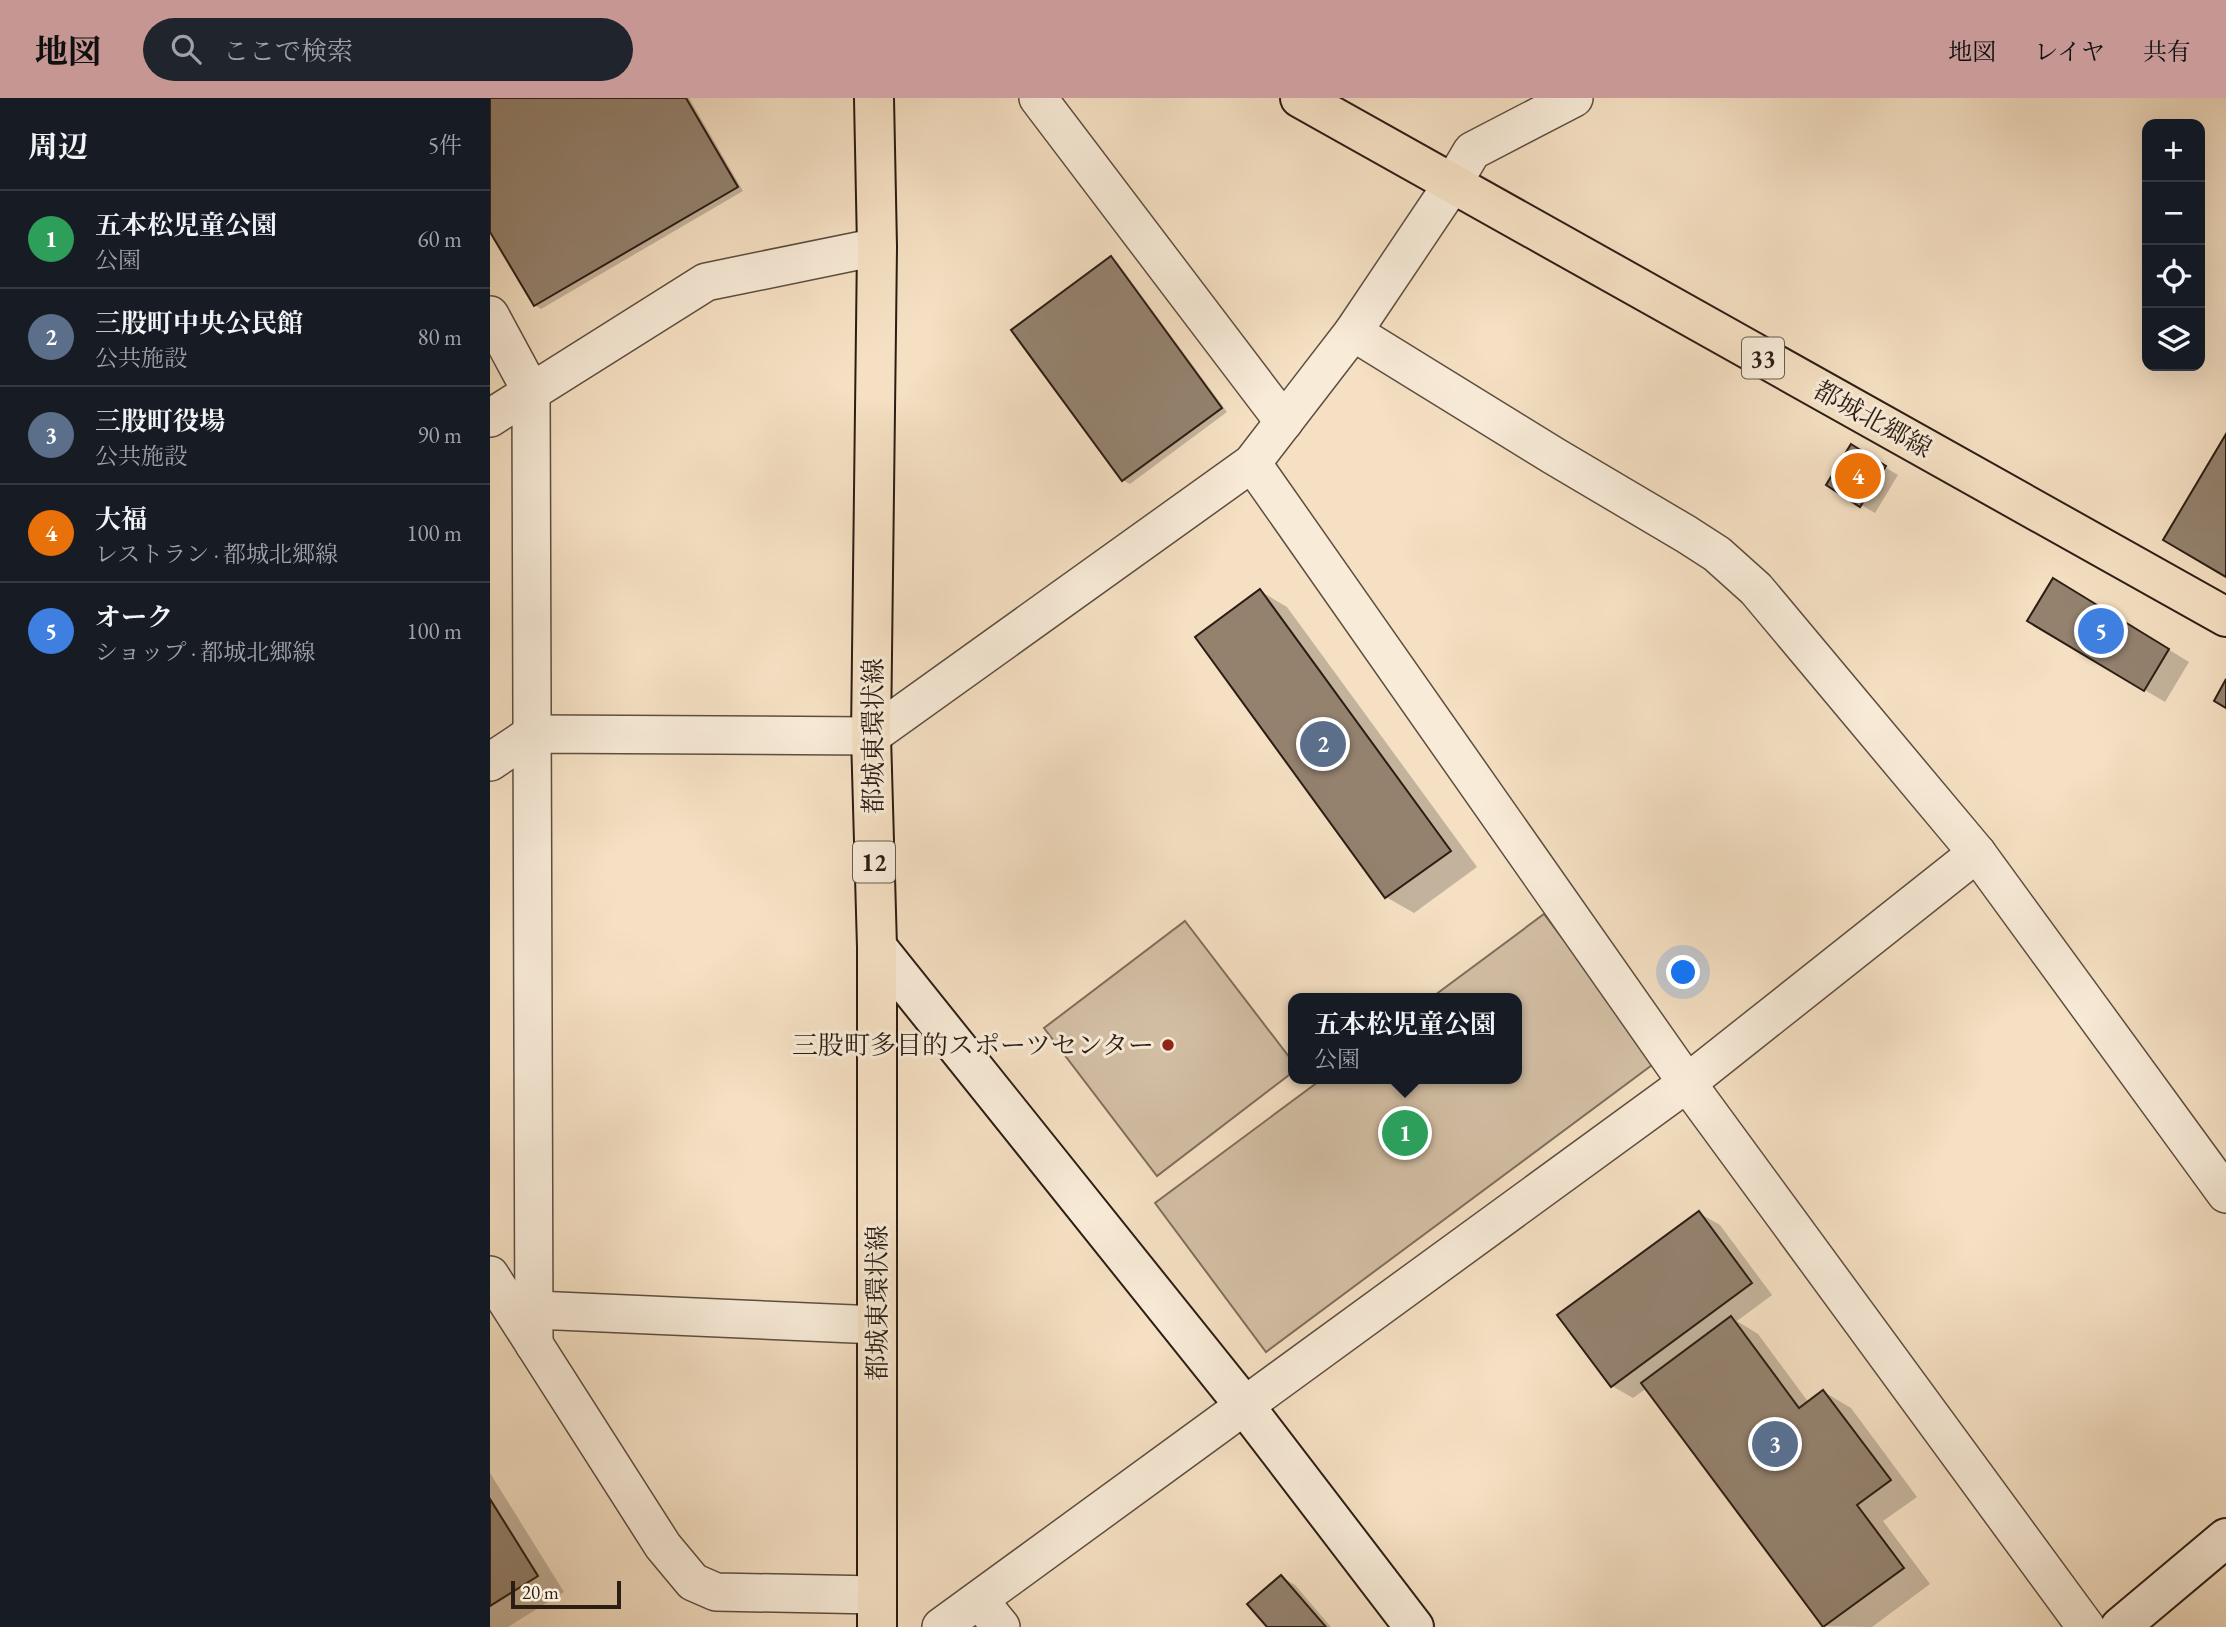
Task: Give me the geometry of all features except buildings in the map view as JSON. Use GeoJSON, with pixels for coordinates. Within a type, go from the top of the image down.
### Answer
{"type":"FeatureCollection","features":[{"type":"Feature","properties":{"kind":"main road","name":"都城東環状線"},"geometry":{"type":"LineString","coordinates":[[874,98],[877,247],[871,736],[877,947],[877,1611]]}},
{"type":"Feature","properties":{"kind":"main road","name":"都城北郷線"},"geometry":{"type":"LineString","coordinates":[[1300,98],[2226,617]]}},
{"type":"Feature","properties":{"kind":"street"},"geometry":{"type":"LineString","coordinates":[[1038,98],[1284,422]]}},
{"type":"Feature","properties":{"kind":"street"},"geometry":{"type":"LineString","coordinates":[[490,762],[532,734],[871,736],[1252,463],[1353,332],[1472,151],[1574,98]]}},
{"type":"Feature","properties":{"kind":"street"},"geometry":{"type":"LineString","coordinates":[[490,418],[706,282],[877,247]]}},
{"type":"Feature","properties":{"kind":"street"},"geometry":{"type":"LineString","coordinates":[[490,315],[531,391],[534,1327]]}},
{"type":"Feature","properties":{"kind":"street"},"geometry":{"type":"LineString","coordinates":[[1353,332],[1717,554],[1756,589],[1977,853],[2226,1194]]}},
{"type":"Feature","properties":{"kind":"street"},"geometry":{"type":"LineString","coordinates":[[1252,463],[1687,1083],[2085,1627]]}},
{"type":"Feature","properties":{"kind":"street"},"geometry":{"type":"LineString","coordinates":[[942,1627],[990,1613],[1244,1405],[1687,1083],[1977,853]]}},
{"type":"Feature","properties":{"kind":"street"},"geometry":{"type":"LineString","coordinates":[[877,947],[1244,1405],[1414,1627]]}},
{"type":"Feature","properties":{"kind":"street"},"geometry":{"type":"LineString","coordinates":[[490,1275],[534,1327],[663,1546],[693,1582],[716,1592],[877,1611]]}},
{"type":"Feature","properties":{"kind":"street"},"geometry":{"type":"LineString","coordinates":[[534,1327],[877,1325]]}},
{"type":"Feature","properties":{"kind":"street"},"geometry":{"type":"LineString","coordinates":[[2140,1621],[2226,1538]]}},
{"type":"Feature","properties":{"kind":"shaded area"},"geometry":{"type":"Polygon","coordinates":[[[1544,914],[1656,1062],[1266,1352],[1155,1203],[1315,1084],[1522,1084],[1522,993],[1438,993],[1544,914]]]}},
{"type":"Feature","properties":{"kind":"shaded area","name":"三股町多目的スポーツセンター"},"geometry":{"type":"Polygon","coordinates":[[[1185,921],[1288,1055],[1288,1076],[1157,1176],[1044,1028],[1185,921]]]}},
{"type":"Feature","properties":{"kind":"place","name":"大福"},"geometry":{"type":"Point","coordinates":[1858,476]}},
{"type":"Feature","properties":{"kind":"place","name":"オーク"},"geometry":{"type":"Point","coordinates":[2101,631]}},
{"type":"Feature","properties":{"kind":"place","name":"三股町中央公民館"},"geometry":{"type":"Point","coordinates":[1323,744]}},
{"type":"Feature","properties":{"kind":"place","name":"三股町多目的スポーツセンター"},"geometry":{"type":"Point","coordinates":[1168,1045]}},
{"type":"Feature","properties":{"kind":"place","name":"五本松児童公園"},"geometry":{"type":"Point","coordinates":[1405,1133]}},
{"type":"Feature","properties":{"kind":"place","name":"三股町役場"},"geometry":{"type":"Point","coordinates":[1775,1444]}}]}
